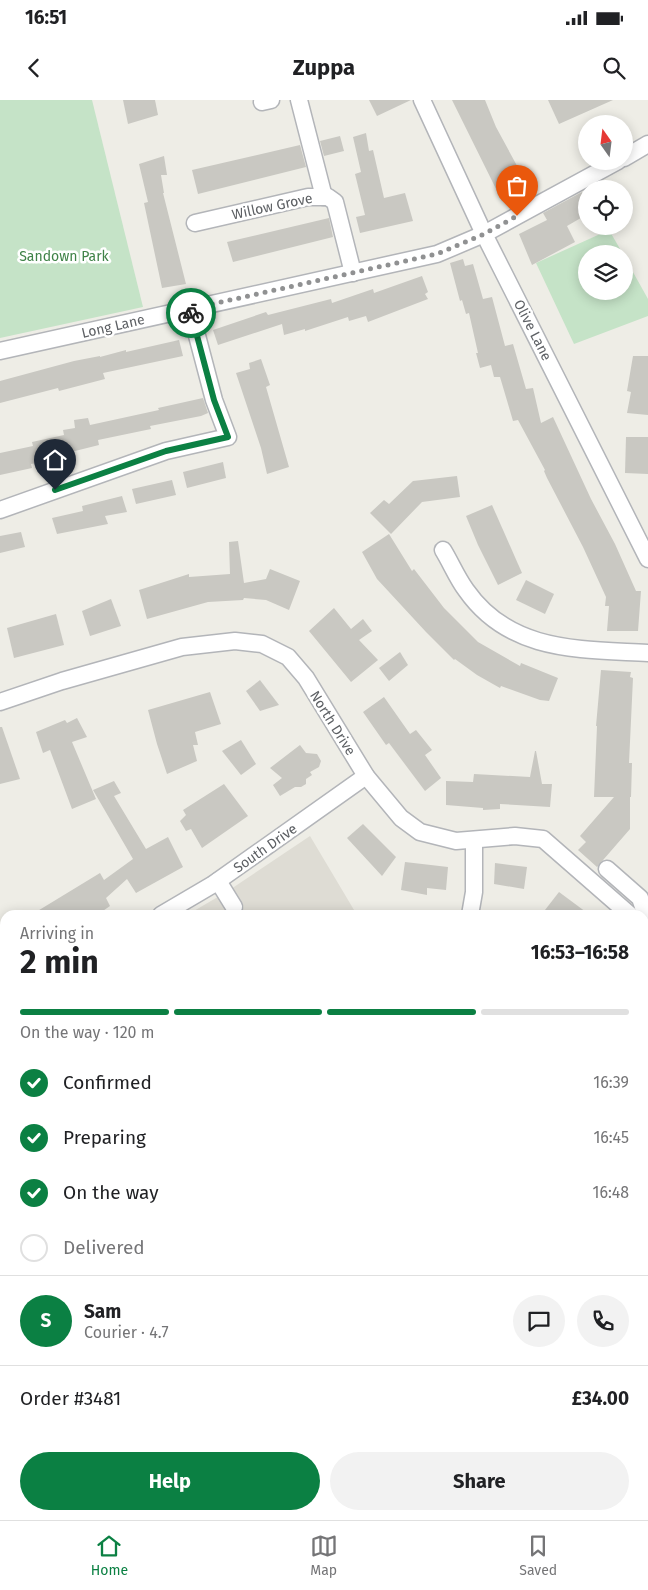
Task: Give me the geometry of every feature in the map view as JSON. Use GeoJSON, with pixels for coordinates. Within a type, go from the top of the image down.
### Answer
{"type":"FeatureCollection","features":[{"type":"Feature","properties":{"kind":"street"},"geometry":{"type":"LineString","coordinates":[[298,100],[324,197]]}},
{"type":"Feature","properties":{"kind":"street","name":"Olive Lane"},"geometry":{"type":"LineString","coordinates":[[422,100],[484,234],[648,559]]}},
{"type":"Feature","properties":{"kind":"street"},"geometry":{"type":"LineString","coordinates":[[633,153],[648,144]]}},
{"type":"Feature","properties":{"kind":"street","name":"Long Lane"},"geometry":{"type":"LineString","coordinates":[[0,351],[437,254],[484,234],[601,170]]}},
{"type":"Feature","properties":{"kind":"street","name":"Willow Grove"},"geometry":{"type":"LineString","coordinates":[[195,223],[308,197],[328,197],[335,202],[353,273]]}},
{"type":"Feature","properties":{"kind":"street"},"geometry":{"type":"LineString","coordinates":[[0,510],[166,451],[228,437],[214,400],[190,309]]}},
{"type":"Feature","properties":{"kind":"street"},"geometry":{"type":"LineString","coordinates":[[443,550],[472,597],[487,614],[516,633],[535,641],[555,646],[576,649],[648,652]]}},
{"type":"Feature","properties":{"kind":"street","name":"North Drive"},"geometry":{"type":"LineString","coordinates":[[0,702],[62,681],[182,647],[234,641],[262,644],[288,657],[306,678],[366,776],[401,818],[420,832],[456,842],[515,836],[542,839],[624,910]]}},
{"type":"Feature","properties":{"kind":"street","name":"South Drive"},"geometry":{"type":"LineString","coordinates":[[169,910],[218,881],[366,776]]}},
{"type":"Feature","properties":{"kind":"street"},"geometry":{"type":"LineString","coordinates":[[471,910],[474,892],[474,840]]}},
{"type":"Feature","properties":{"kind":"street"},"geometry":{"type":"LineString","coordinates":[[607,869],[640,898],[644,910]]}},
{"type":"Feature","properties":{"kind":"street"},"geometry":{"type":"LineString","coordinates":[[218,881],[234,908]]}},
{"type":"Feature","properties":{"kind":"shaded area"},"geometry":{"type":"Polygon","coordinates":[[[310,836],[354,910],[196,910],[228,891],[310,836]]]}},
{"type":"Feature","properties":{"kind":"green space","name":"Sandown Park"},"geometry":{"type":"Polygon","coordinates":[[[0,100],[92,100],[143,307],[0,338],[0,100]]]}},
{"type":"Feature","properties":{"kind":"green space"},"geometry":{"type":"Polygon","coordinates":[[[598,235],[612,235],[618,245],[578,245],[578,300],[633,300],[633,272],[648,299],[648,316],[574,344],[536,263],[598,235]]]}},
{"type":"Feature","properties":{"kind":"building"},"geometry":{"type":"Polygon","coordinates":[[[123,100],[155,100],[158,115],[128,124],[123,100]]]}},
{"type":"Feature","properties":{"kind":"building"},"geometry":{"type":"Polygon","coordinates":[[[369,100],[411,100],[377,116],[369,100]]]}},
{"type":"Feature","properties":{"kind":"building"},"geometry":{"type":"Polygon","coordinates":[[[452,100],[485,100],[496,127],[528,186],[502,201],[452,100]]]}},
{"type":"Feature","properties":{"kind":"building"},"geometry":{"type":"Polygon","coordinates":[[[548,100],[613,100],[578,115],[559,124],[548,100]]]}},
{"type":"Feature","properties":{"kind":"building"},"geometry":{"type":"Polygon","coordinates":[[[366,133],[369,151],[373,150],[384,198],[405,193],[413,221],[360,233],[356,217],[365,215],[355,174],[361,172],[353,137],[366,133]]]}},
{"type":"Feature","properties":{"kind":"building"},"geometry":{"type":"Polygon","coordinates":[[[340,136],[344,151],[324,156],[320,141],[340,136]]]}},
{"type":"Feature","properties":{"kind":"building"},"geometry":{"type":"Polygon","coordinates":[[[300,145],[306,167],[198,194],[192,170],[300,145]]]}},
{"type":"Feature","properties":{"kind":"building"},"geometry":{"type":"Polygon","coordinates":[[[164,156],[167,175],[161,175],[163,193],[186,284],[162,288],[144,203],[148,202],[139,164],[164,156]]]}},
{"type":"Feature","properties":{"kind":"building"},"geometry":{"type":"Polygon","coordinates":[[[578,194],[578,220],[567,226],[575,242],[532,265],[519,234],[547,220],[543,213],[578,194]]]}},
{"type":"Feature","properties":{"kind":"building"},"geometry":{"type":"Polygon","coordinates":[[[329,218],[333,237],[233,262],[227,242],[329,218]]]}},
{"type":"Feature","properties":{"kind":"building"},"geometry":{"type":"Polygon","coordinates":[[[463,259],[465,266],[473,264],[483,299],[492,297],[505,346],[513,344],[526,389],[533,388],[541,423],[553,417],[636,591],[641,591],[638,631],[607,631],[609,606],[605,606],[606,597],[583,547],[518,420],[513,421],[500,377],[494,377],[491,365],[480,368],[469,313],[466,314],[462,300],[460,301],[450,263],[463,259]]]}},
{"type":"Feature","properties":{"kind":"building"},"geometry":{"type":"Polygon","coordinates":[[[422,276],[428,292],[425,294],[428,299],[368,322],[366,316],[349,321],[348,317],[305,331],[305,329],[284,335],[282,324],[218,345],[213,330],[266,312],[268,315],[331,299],[332,303],[373,289],[374,293],[422,276]]]}},
{"type":"Feature","properties":{"kind":"building"},"geometry":{"type":"Polygon","coordinates":[[[179,340],[183,356],[103,373],[105,379],[59,391],[58,388],[0,403],[0,381],[74,361],[179,340]]]}},
{"type":"Feature","properties":{"kind":"building"},"geometry":{"type":"Polygon","coordinates":[[[633,356],[648,356],[648,415],[627,413],[631,392],[627,391],[633,356]]]}},
{"type":"Feature","properties":{"kind":"building"},"geometry":{"type":"Polygon","coordinates":[[[261,359],[270,385],[266,387],[289,467],[267,474],[261,448],[236,373],[250,369],[249,363],[261,359]]]}},
{"type":"Feature","properties":{"kind":"building"},"geometry":{"type":"Polygon","coordinates":[[[203,398],[208,413],[201,416],[150,426],[151,429],[98,440],[99,445],[63,454],[64,458],[31,464],[32,468],[0,475],[0,453],[33,446],[32,442],[64,435],[63,430],[75,428],[74,420],[88,418],[90,425],[203,398]]]}},
{"type":"Feature","properties":{"kind":"building"},"geometry":{"type":"Polygon","coordinates":[[[626,437],[648,437],[648,474],[625,473],[626,437]]]}},
{"type":"Feature","properties":{"kind":"building"},"geometry":{"type":"Polygon","coordinates":[[[223,462],[226,478],[187,488],[183,472],[223,462]]]}},
{"type":"Feature","properties":{"kind":"building"},"geometry":{"type":"Polygon","coordinates":[[[457,476],[460,497],[422,502],[391,534],[370,513],[384,500],[389,504],[413,481],[457,476]]]}},
{"type":"Feature","properties":{"kind":"building"},"geometry":{"type":"Polygon","coordinates":[[[172,480],[176,495],[136,504],[132,489],[172,480]]]}},
{"type":"Feature","properties":{"kind":"building"},"geometry":{"type":"Polygon","coordinates":[[[122,496],[127,512],[105,516],[108,524],[57,534],[52,518],[83,511],[82,506],[122,496]]]}},
{"type":"Feature","properties":{"kind":"building"},"geometry":{"type":"Polygon","coordinates":[[[492,505],[522,573],[498,585],[466,516],[492,505]]]}},
{"type":"Feature","properties":{"kind":"building"},"geometry":{"type":"Polygon","coordinates":[[[21,532],[25,547],[0,553],[0,536],[21,532]]]}},
{"type":"Feature","properties":{"kind":"building"},"geometry":{"type":"Polygon","coordinates":[[[389,534],[412,571],[414,569],[444,608],[478,642],[520,666],[521,663],[558,678],[549,701],[540,700],[501,686],[500,688],[454,660],[426,632],[377,579],[362,552],[389,534]]]}},
{"type":"Feature","properties":{"kind":"building"},"geometry":{"type":"Polygon","coordinates":[[[238,541],[244,583],[266,579],[270,569],[300,581],[289,610],[266,600],[244,598],[243,600],[208,602],[147,619],[139,590],[189,574],[189,577],[230,574],[229,542],[238,541]]]}},
{"type":"Feature","properties":{"kind":"building"},"geometry":{"type":"Polygon","coordinates":[[[526,580],[554,594],[545,614],[516,600],[526,580]]]}},
{"type":"Feature","properties":{"kind":"building"},"geometry":{"type":"Polygon","coordinates":[[[111,599],[121,626],[90,636],[82,611],[111,599]]]}},
{"type":"Feature","properties":{"kind":"building"},"geometry":{"type":"Polygon","coordinates":[[[334,608],[351,629],[363,619],[372,631],[359,640],[378,660],[351,682],[309,631],[334,608]]]}},
{"type":"Feature","properties":{"kind":"building"},"geometry":{"type":"Polygon","coordinates":[[[56,614],[64,645],[14,658],[7,628],[56,614]]]}},
{"type":"Feature","properties":{"kind":"building"},"geometry":{"type":"Polygon","coordinates":[[[400,652],[408,665],[389,681],[379,668],[400,652]]]}},
{"type":"Feature","properties":{"kind":"building"},"geometry":{"type":"Polygon","coordinates":[[[601,670],[631,672],[630,677],[633,678],[629,763],[632,763],[630,829],[597,867],[578,850],[586,842],[580,836],[614,797],[594,797],[596,726],[601,670]]]}},
{"type":"Feature","properties":{"kind":"building"},"geometry":{"type":"Polygon","coordinates":[[[260,680],[279,705],[260,711],[246,691],[260,680]]]}},
{"type":"Feature","properties":{"kind":"building"},"geometry":{"type":"Polygon","coordinates":[[[210,692],[221,724],[195,732],[198,745],[193,745],[197,761],[167,774],[148,710],[210,692]]]}},
{"type":"Feature","properties":{"kind":"building"},"geometry":{"type":"Polygon","coordinates":[[[384,697],[410,734],[416,730],[432,750],[425,755],[441,778],[425,791],[389,743],[386,745],[363,712],[384,697]]]}},
{"type":"Feature","properties":{"kind":"building"},"geometry":{"type":"Polygon","coordinates":[[[77,718],[87,737],[72,742],[96,799],[72,809],[50,750],[43,753],[36,732],[65,720],[67,723],[77,718]]]}},
{"type":"Feature","properties":{"kind":"building"},"geometry":{"type":"Polygon","coordinates":[[[0,727],[2,727],[20,779],[0,784],[0,727]]]}},
{"type":"Feature","properties":{"kind":"building"},"geometry":{"type":"Polygon","coordinates":[[[241,740],[256,764],[241,775],[222,751],[241,740]]]}},
{"type":"Feature","properties":{"kind":"building"},"geometry":{"type":"Polygon","coordinates":[[[300,745],[306,753],[317,754],[321,761],[319,767],[310,772],[312,775],[306,779],[306,784],[301,787],[295,787],[280,796],[273,785],[282,778],[270,768],[300,745]]]}},
{"type":"Feature","properties":{"kind":"building"},"geometry":{"type":"Polygon","coordinates":[[[535,751],[542,784],[552,784],[550,807],[500,804],[500,809],[483,810],[483,808],[446,805],[446,781],[473,782],[474,774],[530,777],[535,751]]]}},
{"type":"Feature","properties":{"kind":"building"},"geometry":{"type":"Polygon","coordinates":[[[114,781],[121,793],[114,796],[146,849],[168,837],[183,867],[136,893],[127,879],[106,898],[110,906],[104,910],[39,910],[100,873],[104,880],[133,859],[93,790],[114,781]]]}},
{"type":"Feature","properties":{"kind":"building"},"geometry":{"type":"Polygon","coordinates":[[[224,784],[248,816],[202,848],[191,829],[186,831],[180,821],[186,815],[183,810],[224,784]]]}},
{"type":"Feature","properties":{"kind":"building"},"geometry":{"type":"Polygon","coordinates":[[[363,824],[396,857],[382,876],[347,838],[363,824]]]}},
{"type":"Feature","properties":{"kind":"building"},"geometry":{"type":"Polygon","coordinates":[[[405,862],[448,867],[446,890],[427,888],[427,895],[401,890],[405,862]]]}},
{"type":"Feature","properties":{"kind":"building"},"geometry":{"type":"Polygon","coordinates":[[[495,863],[527,867],[524,889],[494,884],[495,863]]]}},
{"type":"Feature","properties":{"kind":"building"},"geometry":{"type":"Polygon","coordinates":[[[559,892],[583,910],[545,910],[559,892]]]}},
{"type":"Feature","properties":{"kind":"way so far"},"geometry":{"type":"LineString","coordinates":[[191,313],[190,309],[437,254],[484,234],[517,216]]}},
{"type":"Feature","properties":{"kind":"route"},"geometry":{"type":"LineString","coordinates":[[55,490],[166,451],[228,437],[214,400],[191,313]]}}]}
